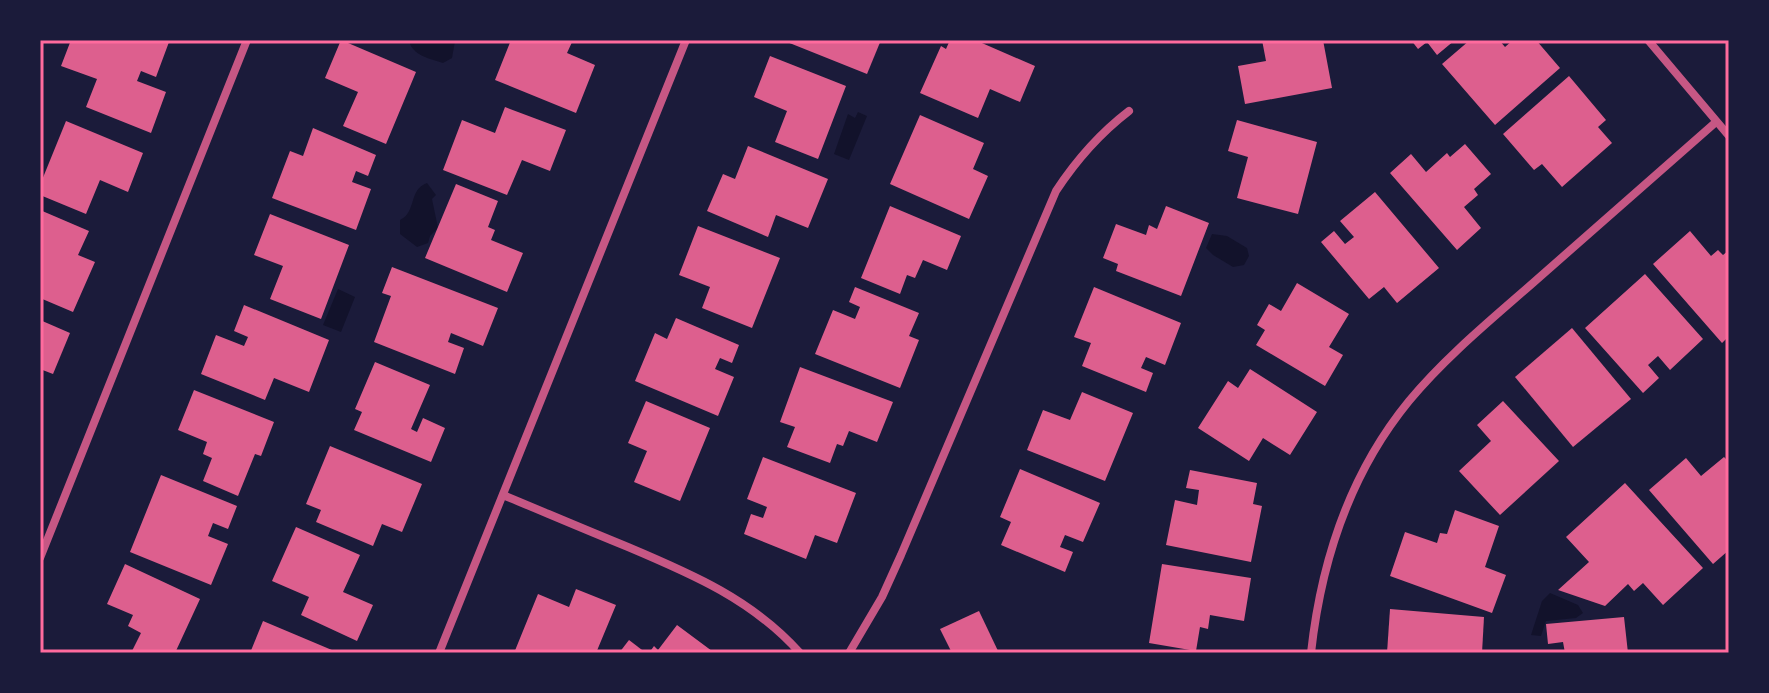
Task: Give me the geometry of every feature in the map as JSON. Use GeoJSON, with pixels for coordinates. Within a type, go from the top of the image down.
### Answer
{"type":"FeatureCollection","features":[{"type":"Feature","properties":{"kind":"street"},"geometry":{"type":"LineString","coordinates":[[40,558],[247,40]]}},
{"type":"Feature","properties":{"kind":"street"},"geometry":{"type":"LineString","coordinates":[[439,653],[686,40]]}},
{"type":"Feature","properties":{"kind":"street"},"geometry":{"type":"LineString","coordinates":[[1648,40],[1729,136]]}},
{"type":"Feature","properties":{"kind":"street"},"geometry":{"type":"LineString","coordinates":[[849,653],[882,597],[901,555],[1056,191],[1092,142],[1129,111]]}},
{"type":"Feature","properties":{"kind":"street"},"geometry":{"type":"LineString","coordinates":[[1311,653],[1322,577],[1333,540],[1365,468],[1408,403],[1462,346],[1716,122]]}},
{"type":"Feature","properties":{"kind":"street"},"geometry":{"type":"LineString","coordinates":[[503,495],[717,586],[752,608],[800,653]]}},
{"type":"Feature","properties":{"kind":"shaded area"},"geometry":{"type":"Polygon","coordinates":[[[412,40],[455,41],[452,58],[443,63],[424,56],[412,48],[412,40]]]}},
{"type":"Feature","properties":{"kind":"shaded area"},"geometry":{"type":"Polygon","coordinates":[[[858,112],[867,116],[849,160],[834,154],[848,114],[855,118],[858,112]]]}},
{"type":"Feature","properties":{"kind":"shaded area"},"geometry":{"type":"Polygon","coordinates":[[[427,183],[436,195],[432,199],[438,228],[428,243],[417,247],[400,234],[400,220],[409,212],[417,191],[427,183]]]}},
{"type":"Feature","properties":{"kind":"shaded area"},"geometry":{"type":"Polygon","coordinates":[[[1212,234],[1227,236],[1247,248],[1249,256],[1244,265],[1233,267],[1213,255],[1206,248],[1212,234]]]}},
{"type":"Feature","properties":{"kind":"shaded area"},"geometry":{"type":"Polygon","coordinates":[[[338,289],[355,297],[341,332],[323,325],[338,289]]]}},
{"type":"Feature","properties":{"kind":"shaded area"},"geometry":{"type":"Polygon","coordinates":[[[1550,593],[1578,605],[1583,613],[1576,618],[1546,621],[1541,636],[1531,635],[1542,601],[1550,593]]]}},
{"type":"Feature","properties":{"kind":"building"},"geometry":{"type":"Polygon","coordinates":[[[71,40],[169,42],[156,77],[141,71],[137,81],[166,92],[151,133],[86,107],[97,79],[61,66],[71,40]]]}},
{"type":"Feature","properties":{"kind":"building"},"geometry":{"type":"Polygon","coordinates":[[[341,40],[416,72],[386,144],[343,126],[358,92],[325,78],[341,40]]]}},
{"type":"Feature","properties":{"kind":"building"},"geometry":{"type":"Polygon","coordinates":[[[511,40],[573,40],[567,53],[595,65],[576,113],[495,80],[511,40]]]}},
{"type":"Feature","properties":{"kind":"building"},"geometry":{"type":"Polygon","coordinates":[[[782,40],[881,40],[867,74],[782,40]]]}},
{"type":"Feature","properties":{"kind":"building"},"geometry":{"type":"Polygon","coordinates":[[[950,40],[975,40],[1035,66],[1020,102],[990,89],[978,118],[920,93],[941,46],[946,49],[950,40]]]}},
{"type":"Feature","properties":{"kind":"building"},"geometry":{"type":"Polygon","coordinates":[[[1262,40],[1323,40],[1332,88],[1245,104],[1238,66],[1266,61],[1262,40]]]}},
{"type":"Feature","properties":{"kind":"building"},"geometry":{"type":"Polygon","coordinates":[[[1411,40],[1455,40],[1437,55],[1427,42],[1418,49],[1411,40]]]}},
{"type":"Feature","properties":{"kind":"building"},"geometry":{"type":"Polygon","coordinates":[[[1470,40],[1499,40],[1505,47],[1513,40],[1536,40],[1560,68],[1495,125],[1442,64],[1470,40]]]}},
{"type":"Feature","properties":{"kind":"building"},"geometry":{"type":"Polygon","coordinates":[[[770,56],[846,86],[818,159],[775,142],[787,111],[754,97],[770,56]]]}},
{"type":"Feature","properties":{"kind":"building"},"geometry":{"type":"Polygon","coordinates":[[[1569,76],[1606,120],[1598,127],[1612,143],[1562,187],[1542,164],[1534,170],[1503,134],[1569,76]]]}},
{"type":"Feature","properties":{"kind":"building"},"geometry":{"type":"Polygon","coordinates":[[[505,107],[566,130],[550,171],[522,160],[507,195],[443,170],[462,120],[495,133],[505,107]]]}},
{"type":"Feature","properties":{"kind":"building"},"geometry":{"type":"Polygon","coordinates":[[[920,115],[984,143],[973,169],[988,176],[969,219],[890,184],[920,115]]]}},
{"type":"Feature","properties":{"kind":"building"},"geometry":{"type":"Polygon","coordinates":[[[1237,120],[1317,142],[1298,214],[1237,198],[1248,157],[1228,151],[1237,120]]]}},
{"type":"Feature","properties":{"kind":"building"},"geometry":{"type":"Polygon","coordinates":[[[66,121],[143,153],[128,192],[100,180],[86,214],[40,195],[40,185],[66,121]]]}},
{"type":"Feature","properties":{"kind":"building"},"geometry":{"type":"Polygon","coordinates":[[[313,128],[376,155],[368,176],[356,171],[352,182],[371,189],[356,230],[272,198],[290,151],[303,156],[313,128]]]}},
{"type":"Feature","properties":{"kind":"building"},"geometry":{"type":"Polygon","coordinates":[[[1465,144],[1491,174],[1474,189],[1478,195],[1464,207],[1481,228],[1457,250],[1390,173],[1411,154],[1426,172],[1447,153],[1450,157],[1465,144]]]}},
{"type":"Feature","properties":{"kind":"building"},"geometry":{"type":"Polygon","coordinates":[[[748,146],[828,179],[808,228],[776,215],[768,237],[707,211],[723,174],[735,179],[748,146]]]}},
{"type":"Feature","properties":{"kind":"building"},"geometry":{"type":"Polygon","coordinates":[[[456,184],[498,201],[488,227],[495,230],[491,240],[523,253],[507,292],[425,258],[456,184]]]}},
{"type":"Feature","properties":{"kind":"building"},"geometry":{"type":"Polygon","coordinates":[[[1375,192],[1439,268],[1397,303],[1384,287],[1369,299],[1321,242],[1334,231],[1345,244],[1354,237],[1340,221],[1375,192]]]}},
{"type":"Feature","properties":{"kind":"building"},"geometry":{"type":"Polygon","coordinates":[[[890,206],[961,236],[947,270],[923,260],[915,278],[907,275],[900,294],[861,278],[890,206]]]}},
{"type":"Feature","properties":{"kind":"building"},"geometry":{"type":"Polygon","coordinates":[[[1166,206],[1209,223],[1181,296],[1116,271],[1118,264],[1103,258],[1116,224],[1146,235],[1149,225],[1157,229],[1166,206]]]}},
{"type":"Feature","properties":{"kind":"building"},"geometry":{"type":"Polygon","coordinates":[[[40,210],[89,231],[78,255],[95,262],[73,312],[40,298],[40,210]]]}},
{"type":"Feature","properties":{"kind":"building"},"geometry":{"type":"Polygon","coordinates":[[[270,214],[349,245],[321,319],[270,299],[283,266],[254,255],[270,214]]]}},
{"type":"Feature","properties":{"kind":"building"},"geometry":{"type":"Polygon","coordinates":[[[698,226],[780,258],[752,328],[702,308],[710,287],[679,275],[698,226]]]}},
{"type":"Feature","properties":{"kind":"building"},"geometry":{"type":"Polygon","coordinates":[[[1690,231],[1711,256],[1718,250],[1723,255],[1729,250],[1729,336],[1722,343],[1653,264],[1690,231]]]}},
{"type":"Feature","properties":{"kind":"building"},"geometry":{"type":"Polygon","coordinates":[[[392,267],[498,308],[483,346],[451,333],[448,342],[464,348],[455,374],[374,342],[391,296],[382,293],[392,267]]]}},
{"type":"Feature","properties":{"kind":"building"},"geometry":{"type":"Polygon","coordinates":[[[1645,274],[1703,339],[1670,370],[1658,356],[1648,365],[1659,378],[1643,393],[1585,328],[1645,274]]]}},
{"type":"Feature","properties":{"kind":"building"},"geometry":{"type":"Polygon","coordinates":[[[1297,283],[1349,314],[1329,347],[1343,355],[1325,386],[1256,345],[1265,330],[1257,325],[1269,304],[1281,311],[1297,283]]]}},
{"type":"Feature","properties":{"kind":"building"},"geometry":{"type":"Polygon","coordinates":[[[855,287],[919,313],[909,336],[919,340],[900,388],[815,354],[833,310],[855,319],[860,307],[849,302],[855,287]]]}},
{"type":"Feature","properties":{"kind":"building"},"geometry":{"type":"Polygon","coordinates":[[[1094,287],[1181,323],[1165,365],[1146,357],[1141,368],[1153,373],[1146,392],[1082,366],[1091,343],[1074,337],[1094,287]]]}},
{"type":"Feature","properties":{"kind":"building"},"geometry":{"type":"Polygon","coordinates":[[[244,305],[329,340],[309,392],[274,378],[265,400],[201,374],[216,335],[244,346],[248,337],[234,331],[244,305]]]}},
{"type":"Feature","properties":{"kind":"building"},"geometry":{"type":"Polygon","coordinates":[[[676,318],[739,345],[732,363],[720,358],[715,369],[734,377],[718,416],[635,381],[655,333],[667,339],[676,318]]]}},
{"type":"Feature","properties":{"kind":"building"},"geometry":{"type":"Polygon","coordinates":[[[40,320],[70,333],[53,374],[40,369],[40,320]]]}},
{"type":"Feature","properties":{"kind":"building"},"geometry":{"type":"Polygon","coordinates":[[[1572,328],[1631,399],[1573,447],[1515,377],[1572,328]]]}},
{"type":"Feature","properties":{"kind":"building"},"geometry":{"type":"Polygon","coordinates":[[[375,362],[430,385],[411,429],[417,432],[423,418],[445,428],[431,462],[354,430],[362,412],[355,409],[375,362]]]}},
{"type":"Feature","properties":{"kind":"building"},"geometry":{"type":"Polygon","coordinates":[[[800,367],[893,402],[877,442],[849,431],[843,446],[837,444],[830,463],[787,447],[795,427],[780,422],[800,367]]]}},
{"type":"Feature","properties":{"kind":"building"},"geometry":{"type":"Polygon","coordinates":[[[1250,369],[1317,412],[1290,455],[1263,438],[1249,461],[1198,428],[1228,381],[1238,388],[1250,369]]]}},
{"type":"Feature","properties":{"kind":"building"},"geometry":{"type":"Polygon","coordinates":[[[194,390],[274,422],[261,456],[255,454],[238,496],[203,481],[212,458],[203,454],[207,442],[178,430],[194,390]]]}},
{"type":"Feature","properties":{"kind":"building"},"geometry":{"type":"Polygon","coordinates":[[[1082,392],[1133,413],[1105,481],[1027,450],[1043,410],[1070,420],[1082,392]]]}},
{"type":"Feature","properties":{"kind":"building"},"geometry":{"type":"Polygon","coordinates":[[[646,401],[710,428],[680,501],[634,482],[647,451],[628,443],[646,401]]]}},
{"type":"Feature","properties":{"kind":"building"},"geometry":{"type":"Polygon","coordinates":[[[1503,401],[1559,461],[1500,515],[1459,471],[1491,441],[1477,425],[1503,401]]]}},
{"type":"Feature","properties":{"kind":"building"},"geometry":{"type":"Polygon","coordinates":[[[330,446],[422,484],[402,532],[382,524],[373,546],[316,522],[321,510],[306,504],[330,446]]]}},
{"type":"Feature","properties":{"kind":"building"},"geometry":{"type":"Polygon","coordinates":[[[763,457],[856,493],[837,543],[815,535],[806,559],[744,534],[751,514],[763,518],[767,507],[747,499],[763,457]]]}},
{"type":"Feature","properties":{"kind":"building"},"geometry":{"type":"Polygon","coordinates":[[[1724,457],[1729,462],[1729,550],[1713,564],[1649,490],[1686,458],[1701,476],[1724,457]]]}},
{"type":"Feature","properties":{"kind":"building"},"geometry":{"type":"Polygon","coordinates":[[[1020,469],[1100,503],[1083,542],[1065,535],[1060,547],[1073,552],[1065,572],[1001,545],[1011,522],[1000,517],[1020,469]]]}},
{"type":"Feature","properties":{"kind":"building"},"geometry":{"type":"Polygon","coordinates":[[[1190,470],[1257,483],[1253,504],[1262,506],[1251,562],[1166,545],[1175,500],[1197,505],[1199,490],[1186,488],[1190,470]]]}},
{"type":"Feature","properties":{"kind":"building"},"geometry":{"type":"Polygon","coordinates":[[[161,475],[237,506],[228,529],[213,523],[208,536],[228,544],[211,585],[130,552],[161,475]]]}},
{"type":"Feature","properties":{"kind":"building"},"geometry":{"type":"Polygon","coordinates":[[[1625,483],[1703,568],[1663,605],[1643,583],[1634,591],[1628,584],[1605,606],[1558,590],[1589,562],[1566,537],[1625,483]]]}},
{"type":"Feature","properties":{"kind":"building"},"geometry":{"type":"Polygon","coordinates":[[[1455,510],[1499,526],[1485,567],[1506,575],[1492,613],[1390,576],[1405,532],[1437,543],[1440,533],[1447,534],[1455,510]]]}},
{"type":"Feature","properties":{"kind":"building"},"geometry":{"type":"Polygon","coordinates":[[[296,527],[360,555],[343,592],[373,605],[357,641],[301,615],[309,597],[272,581],[296,527]]]}},
{"type":"Feature","properties":{"kind":"building"},"geometry":{"type":"Polygon","coordinates":[[[125,564],[200,599],[175,653],[131,653],[141,633],[128,626],[133,615],[107,604],[125,564]]]}},
{"type":"Feature","properties":{"kind":"building"},"geometry":{"type":"Polygon","coordinates":[[[1162,564],[1251,578],[1244,621],[1210,615],[1208,629],[1200,627],[1196,651],[1149,643],[1162,564]]]}},
{"type":"Feature","properties":{"kind":"building"},"geometry":{"type":"Polygon","coordinates":[[[576,589],[616,605],[596,653],[514,653],[538,594],[569,607],[576,589]]]}},
{"type":"Feature","properties":{"kind":"building"},"geometry":{"type":"Polygon","coordinates":[[[1390,609],[1484,617],[1482,653],[1387,653],[1390,609]]]}},
{"type":"Feature","properties":{"kind":"building"},"geometry":{"type":"Polygon","coordinates":[[[979,611],[999,653],[952,653],[940,629],[979,611]]]}},
{"type":"Feature","properties":{"kind":"building"},"geometry":{"type":"Polygon","coordinates":[[[1624,617],[1628,653],[1565,653],[1563,642],[1548,644],[1546,624],[1624,617]]]}},
{"type":"Feature","properties":{"kind":"building"},"geometry":{"type":"Polygon","coordinates":[[[263,621],[339,653],[250,653],[263,621]]]}},
{"type":"Feature","properties":{"kind":"building"},"geometry":{"type":"Polygon","coordinates":[[[677,625],[712,651],[649,653],[654,646],[658,650],[677,625]]]}},
{"type":"Feature","properties":{"kind":"building"},"geometry":{"type":"Polygon","coordinates":[[[629,640],[646,653],[619,653],[629,640]]]}}]}
